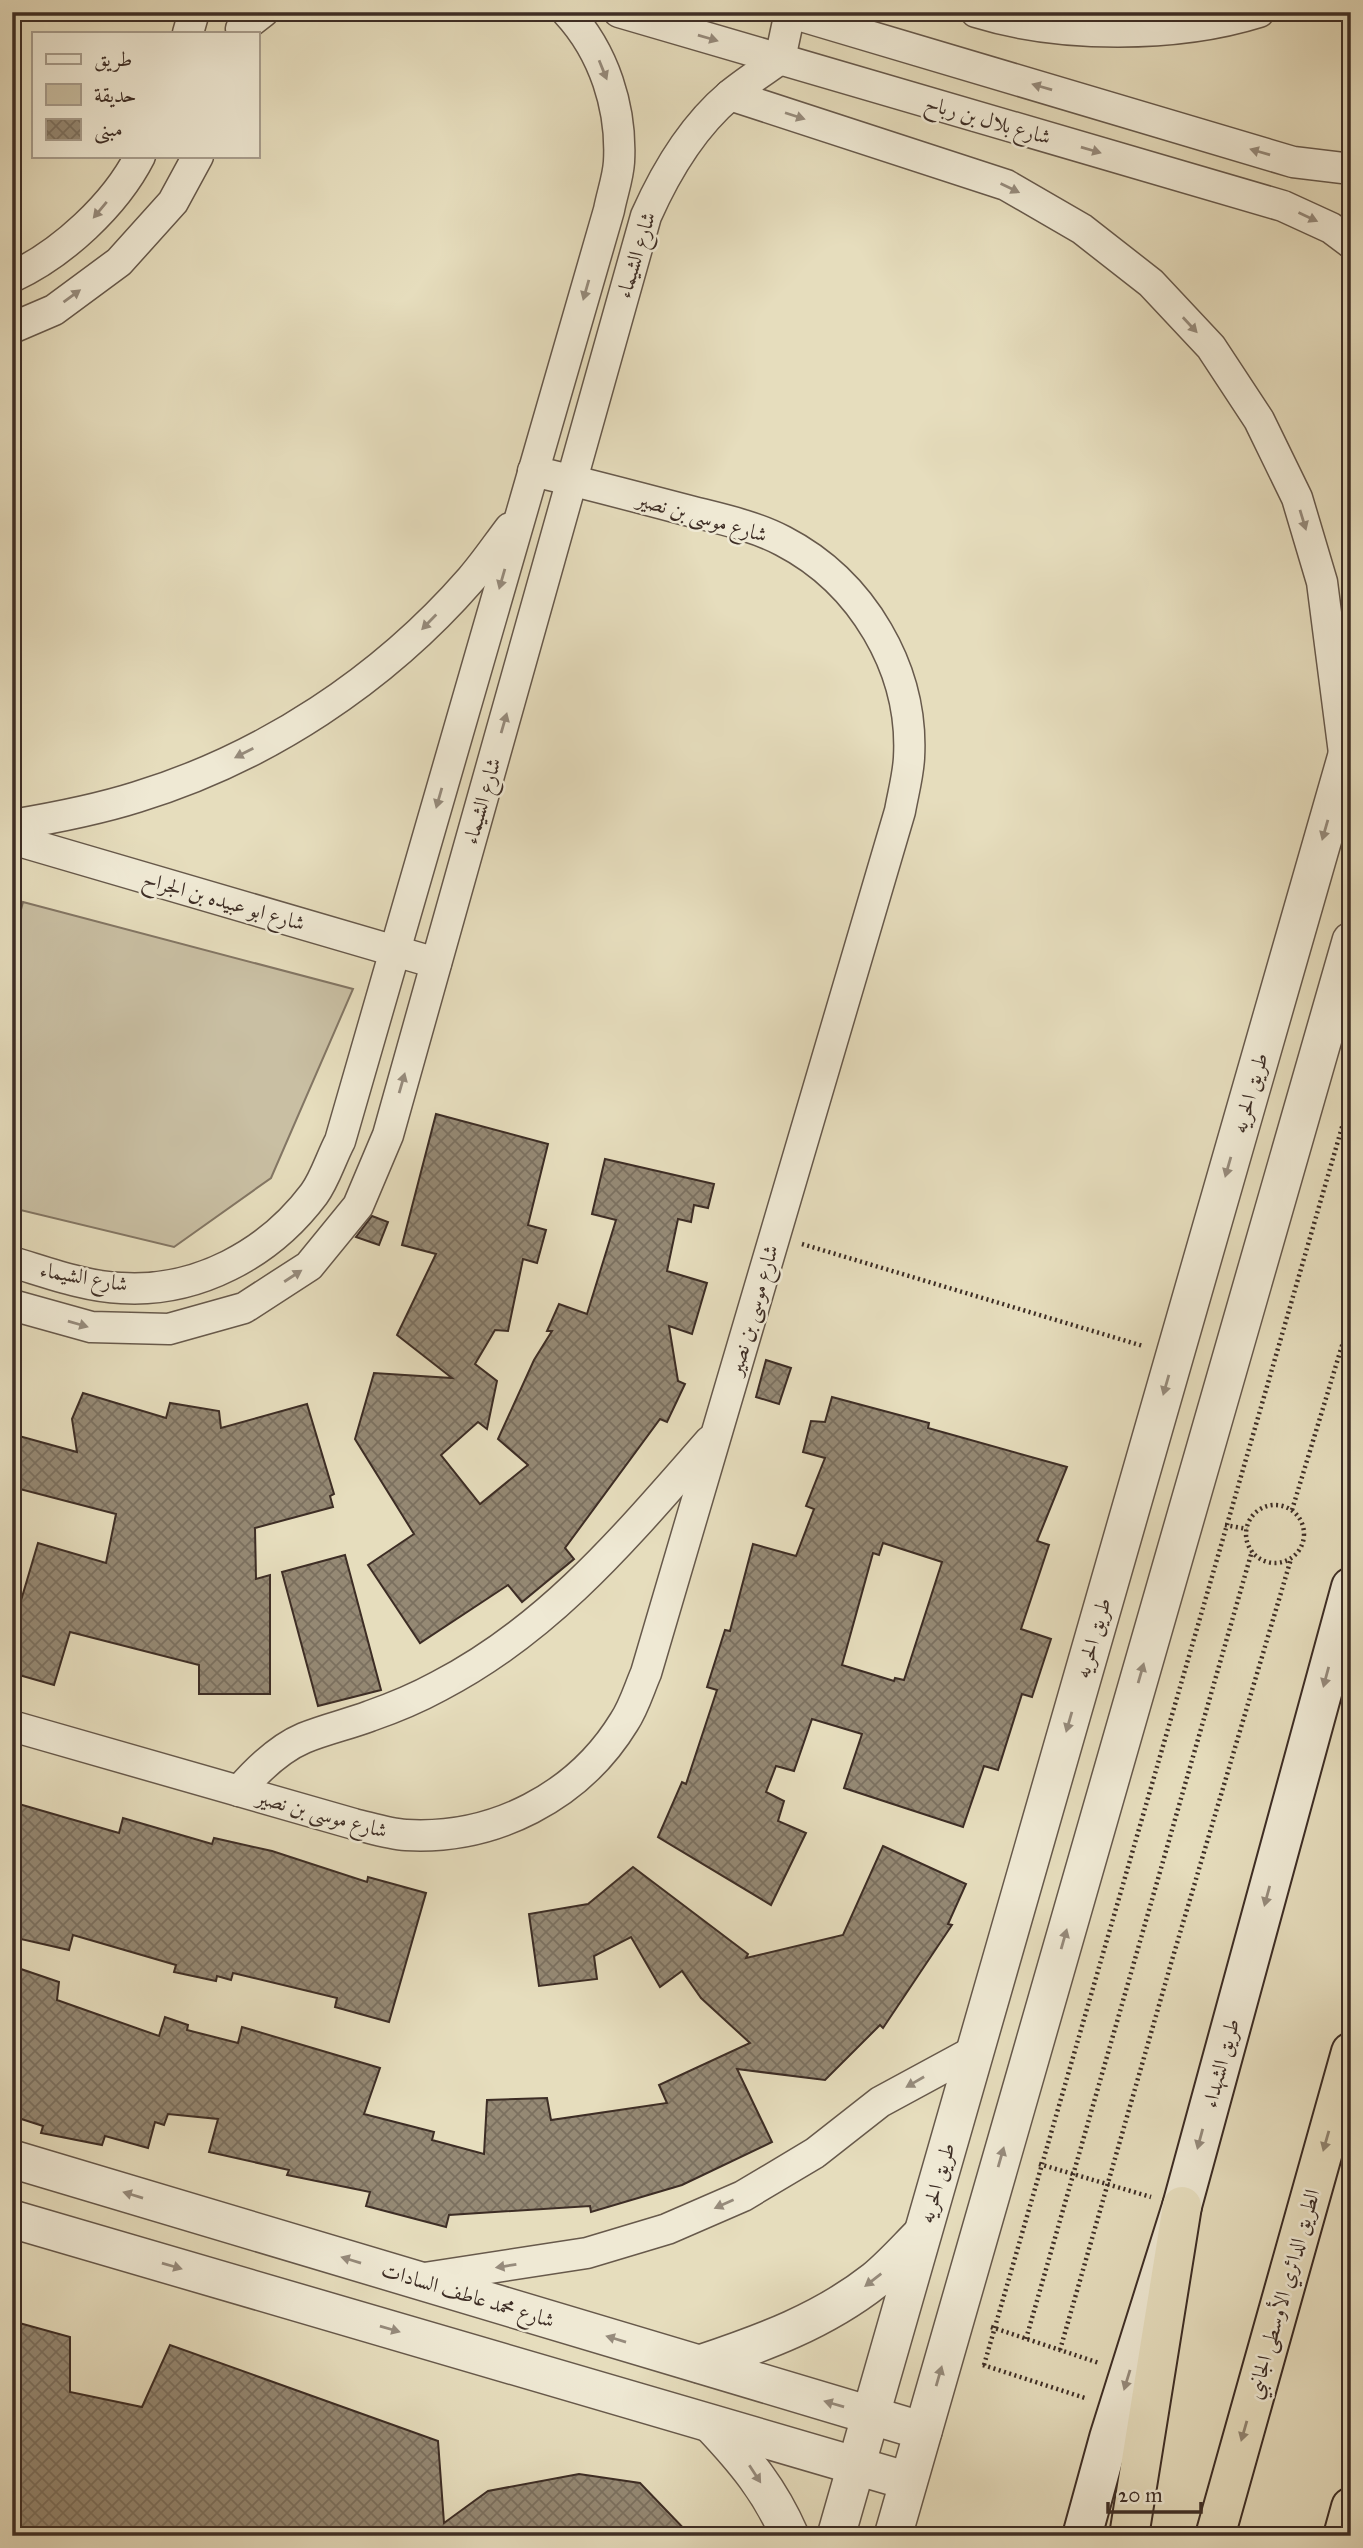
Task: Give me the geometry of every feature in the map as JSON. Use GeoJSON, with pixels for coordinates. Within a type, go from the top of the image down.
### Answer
{"type":"FeatureCollection","features":[{"type":"Feature","properties":{"kind":"highway","name":"الطريق الدائري الأوسطى الجانبي"},"geometry":{"type":"LineString","coordinates":[[1215,2536],[1351,2052]]}},
{"type":"Feature","properties":{"kind":"highway"},"geometry":{"type":"LineString","coordinates":[[1129,2536],[1182,2206]]}},
{"type":"Feature","properties":{"kind":"highway"},"geometry":{"type":"LineString","coordinates":[[1343,2536],[1351,2507]]}},
{"type":"Feature","properties":{"kind":"main road","name":"طريق الشهداء"},"geometry":{"type":"LineString","coordinates":[[1082,2536],[1182,2206],[1351,1587]]}},
{"type":"Feature","properties":{"kind":"street"},"geometry":{"type":"LineString","coordinates":[[188,32],[194,12]]}},
{"type":"Feature","properties":{"kind":"street","name":"شارع الشيماء"},"geometry":{"type":"LineString","coordinates":[[12,1262],[121,1289],[177,1284],[231,1266],[278,1235],[315,1192],[340,1141],[609,210],[619,163],[618,115],[605,69],[581,27],[568,12]]}},
{"type":"Feature","properties":{"kind":"street","name":"شارع بلال بن رباح"},"geometry":{"type":"LineString","coordinates":[[619,12],[1283,205],[1331,228],[1351,243]]}},
{"type":"Feature","properties":{"kind":"street"},"geometry":{"type":"LineString","coordinates":[[976,12],[1074,32],[1160,30],[1259,12]]}},
{"type":"Feature","properties":{"kind":"street"},"geometry":{"type":"LineString","coordinates":[[780,59],[790,13],[1293,162],[1351,169]]}},
{"type":"Feature","properties":{"kind":"street","name":"شارع الشيماء"},"geometry":{"type":"LineString","coordinates":[[12,1305],[91,1328],[169,1329],[244,1308],[309,1266],[358,1206],[388,1135],[646,216],[661,182],[704,121],[730,95],[780,59]]}},
{"type":"Feature","properties":{"kind":"street"},"geometry":{"type":"LineString","coordinates":[[730,95],[1006,185],[1083,229],[1151,283],[1202,338],[1259,419],[1297,498],[1322,582],[1349,755]]}},
{"type":"Feature","properties":{"kind":"street"},"geometry":{"type":"LineString","coordinates":[[12,277],[34,267],[88,224],[132,171],[139,158]]}},
{"type":"Feature","properties":{"kind":"street"},"geometry":{"type":"LineString","coordinates":[[12,328],[54,310],[119,262],[173,202],[197,158]]}},
{"type":"Feature","properties":{"kind":"street","name":"شارع موسى بن نصير"},"geometry":{"type":"LineString","coordinates":[[12,1726],[354,1824],[405,1835],[457,1833],[508,1821],[554,1796],[594,1762],[625,1721],[646,1673],[900,811],[909,758],[906,705],[891,654],[864,608],[828,570],[783,541],[733,522],[533,471]]}},
{"type":"Feature","properties":{"kind":"street"},"geometry":{"type":"LineString","coordinates":[[12,825],[58,817],[137,797],[213,769],[285,732],[353,688],[415,637],[471,578],[520,514]]}},
{"type":"Feature","properties":{"kind":"street","name":"طريق الحريه"},"geometry":{"type":"LineString","coordinates":[[836,2536],[1349,755]]}},
{"type":"Feature","properties":{"kind":"street","name":"شارع ابو عبيده بن الجراح"},"geometry":{"type":"LineString","coordinates":[[12,839],[436,963]]}},
{"type":"Feature","properties":{"kind":"street"},"geometry":{"type":"LineString","coordinates":[[892,2536],[1351,941]]}},
{"type":"Feature","properties":{"kind":"street"},"geometry":{"type":"LineString","coordinates":[[1194,1287],[1247,1302]]}},
{"type":"Feature","properties":{"kind":"street"},"geometry":{"type":"LineString","coordinates":[[239,1791],[257,1770],[279,1752],[303,1738],[372,1716],[439,1686],[501,1648],[559,1604],[611,1553],[717,1433]]}},
{"type":"Feature","properties":{"kind":"street"},"geometry":{"type":"LineString","coordinates":[[416,2279],[587,2253],[667,2229],[743,2196],[814,2153],[880,2102],[976,2050]]}},
{"type":"Feature","properties":{"kind":"street","name":"شارع محمد عاطف السادات"},"geometry":{"type":"LineString","coordinates":[[12,2159],[923,2431]]}},
{"type":"Feature","properties":{"kind":"street"},"geometry":{"type":"LineString","coordinates":[[12,2219],[908,2481]]}},
{"type":"Feature","properties":{"kind":"street"},"geometry":{"type":"LineString","coordinates":[[700,2364],[764,2343],[823,2316],[877,2279],[923,2233]]}},
{"type":"Feature","properties":{"kind":"street"},"geometry":{"type":"LineString","coordinates":[[710,2423],[748,2463],[778,2510],[790,2536]]}},
{"type":"Feature","properties":{"kind":"path"},"geometry":{"type":"LineString","coordinates":[[984,2365],[1351,1096]]}},
{"type":"Feature","properties":{"kind":"path"},"geometry":{"type":"LineString","coordinates":[[775,1236],[1174,1356]]}},
{"type":"Feature","properties":{"kind":"path"},"geometry":{"type":"LineString","coordinates":[[1292,1510],[1351,1316]]}},
{"type":"Feature","properties":{"kind":"path"},"geometry":{"type":"LineString","coordinates":[[1270,1506],[1282,1506],[1292,1510],[1304,1529],[1300,1551],[1281,1563],[1260,1559],[1247,1541],[1251,1518],[1259,1510],[1270,1506]]}},
{"type":"Feature","properties":{"kind":"path"},"geometry":{"type":"LineString","coordinates":[[1226,1525],[1247,1529]]}},
{"type":"Feature","properties":{"kind":"path"},"geometry":{"type":"LineString","coordinates":[[1026,2339],[1252,1551]]}},
{"type":"Feature","properties":{"kind":"path"},"geometry":{"type":"LineString","coordinates":[[1060,2350],[1291,1559]]}},
{"type":"Feature","properties":{"kind":"path"},"geometry":{"type":"LineString","coordinates":[[1003,2153],[1182,2206]]}},
{"type":"Feature","properties":{"kind":"path"},"geometry":{"type":"LineString","coordinates":[[956,2316],[1129,2374]]}},
{"type":"Feature","properties":{"kind":"path"},"geometry":{"type":"LineString","coordinates":[[946,2352],[1119,2410]]}},
{"type":"Feature","properties":{"kind":"green space"},"geometry":{"type":"Polygon","coordinates":[[[23,902],[353,989],[271,1178],[174,1247],[12,1208],[12,943],[23,902]]]}},
{"type":"Feature","properties":{"kind":"building"},"geometry":{"type":"Polygon","coordinates":[[[436,1114],[548,1144],[528,1225],[546,1230],[537,1263],[523,1259],[508,1331],[495,1330],[475,1364],[497,1381],[487,1429],[478,1422],[441,1455],[480,1504],[528,1465],[498,1439],[534,1360],[552,1331],[547,1331],[559,1304],[587,1314],[616,1220],[592,1214],[605,1159],[714,1184],[708,1208],[694,1205],[691,1222],[678,1219],[667,1271],[707,1283],[692,1334],[669,1326],[678,1381],[685,1384],[667,1422],[660,1419],[565,1548],[574,1559],[522,1602],[508,1585],[420,1643],[368,1565],[414,1534],[355,1439],[374,1373],[452,1378],[397,1335],[436,1254],[402,1245],[436,1114]]]}},
{"type":"Feature","properties":{"kind":"building"},"geometry":{"type":"Polygon","coordinates":[[[372,1216],[388,1222],[379,1245],[356,1237],[372,1216]]]}},
{"type":"Feature","properties":{"kind":"building"},"geometry":{"type":"Polygon","coordinates":[[[766,1360],[791,1368],[779,1404],[756,1397],[766,1360]]]}},
{"type":"Feature","properties":{"kind":"building"},"geometry":{"type":"Polygon","coordinates":[[[83,1393],[166,1418],[170,1403],[219,1411],[221,1428],[307,1404],[334,1494],[330,1496],[333,1507],[255,1528],[256,1579],[270,1575],[270,1694],[199,1694],[199,1665],[70,1632],[54,1685],[12,1673],[12,1631],[38,1543],[106,1563],[116,1514],[12,1487],[12,1434],[77,1452],[72,1419],[83,1393]]]}},
{"type":"Feature","properties":{"kind":"building"},"geometry":{"type":"Polygon","coordinates":[[[832,1397],[929,1423],[928,1428],[1067,1467],[1037,1541],[1049,1545],[1021,1629],[1051,1639],[1032,1697],[1022,1694],[998,1770],[984,1766],[963,1827],[844,1788],[862,1734],[812,1719],[794,1771],[776,1766],[766,1792],[784,1801],[778,1821],[806,1833],[771,1905],[658,1837],[682,1782],[686,1784],[717,1690],[707,1687],[725,1630],[730,1631],[753,1544],[796,1556],[814,1509],[806,1506],[825,1458],[803,1452],[811,1421],[825,1422],[832,1397]],[[883,1543],[879,1555],[873,1553],[842,1665],[894,1681],[895,1678],[904,1680],[942,1562],[883,1543]]]}},
{"type":"Feature","properties":{"kind":"building"},"geometry":{"type":"Polygon","coordinates":[[[345,1555],[381,1690],[318,1706],[282,1572],[345,1555]]]}},
{"type":"Feature","properties":{"kind":"building"},"geometry":{"type":"Polygon","coordinates":[[[12,1802],[119,1833],[123,1818],[212,1844],[214,1838],[272,1851],[367,1882],[368,1877],[426,1893],[389,2022],[335,2007],[337,1998],[233,1973],[231,1980],[217,1976],[216,1981],[174,1972],[176,1965],[73,1935],[69,1950],[12,1937],[12,1802]]]}},
{"type":"Feature","properties":{"kind":"building"},"geometry":{"type":"Polygon","coordinates":[[[883,1846],[966,1884],[948,1924],[952,1925],[883,2028],[880,2025],[825,2080],[737,2069],[772,2142],[682,2185],[591,2212],[590,2206],[449,2215],[446,2227],[366,2206],[370,2192],[287,2175],[289,2170],[209,2152],[218,2119],[168,2114],[164,2125],[155,2122],[148,2148],[105,2136],[102,2145],[41,2133],[43,2126],[12,2116],[12,1966],[59,1982],[57,2000],[159,2036],[165,2017],[188,2025],[187,2030],[238,2043],[242,2027],[380,2068],[364,2114],[434,2132],[432,2140],[484,2154],[487,2100],[547,2098],[551,2120],[667,2103],[659,2085],[750,2043],[701,1998],[682,1971],[660,1987],[631,1937],[594,1956],[597,1979],[539,1986],[529,1914],[588,1904],[633,1867],[748,1954],[746,1958],[843,1935],[883,1846]]]}},
{"type":"Feature","properties":{"kind":"building"},"geometry":{"type":"Polygon","coordinates":[[[12,2321],[70,2337],[70,2392],[142,2407],[170,2345],[438,2441],[444,2523],[488,2491],[579,2474],[640,2483],[691,2536],[12,2536],[12,2321]]]}}]}
